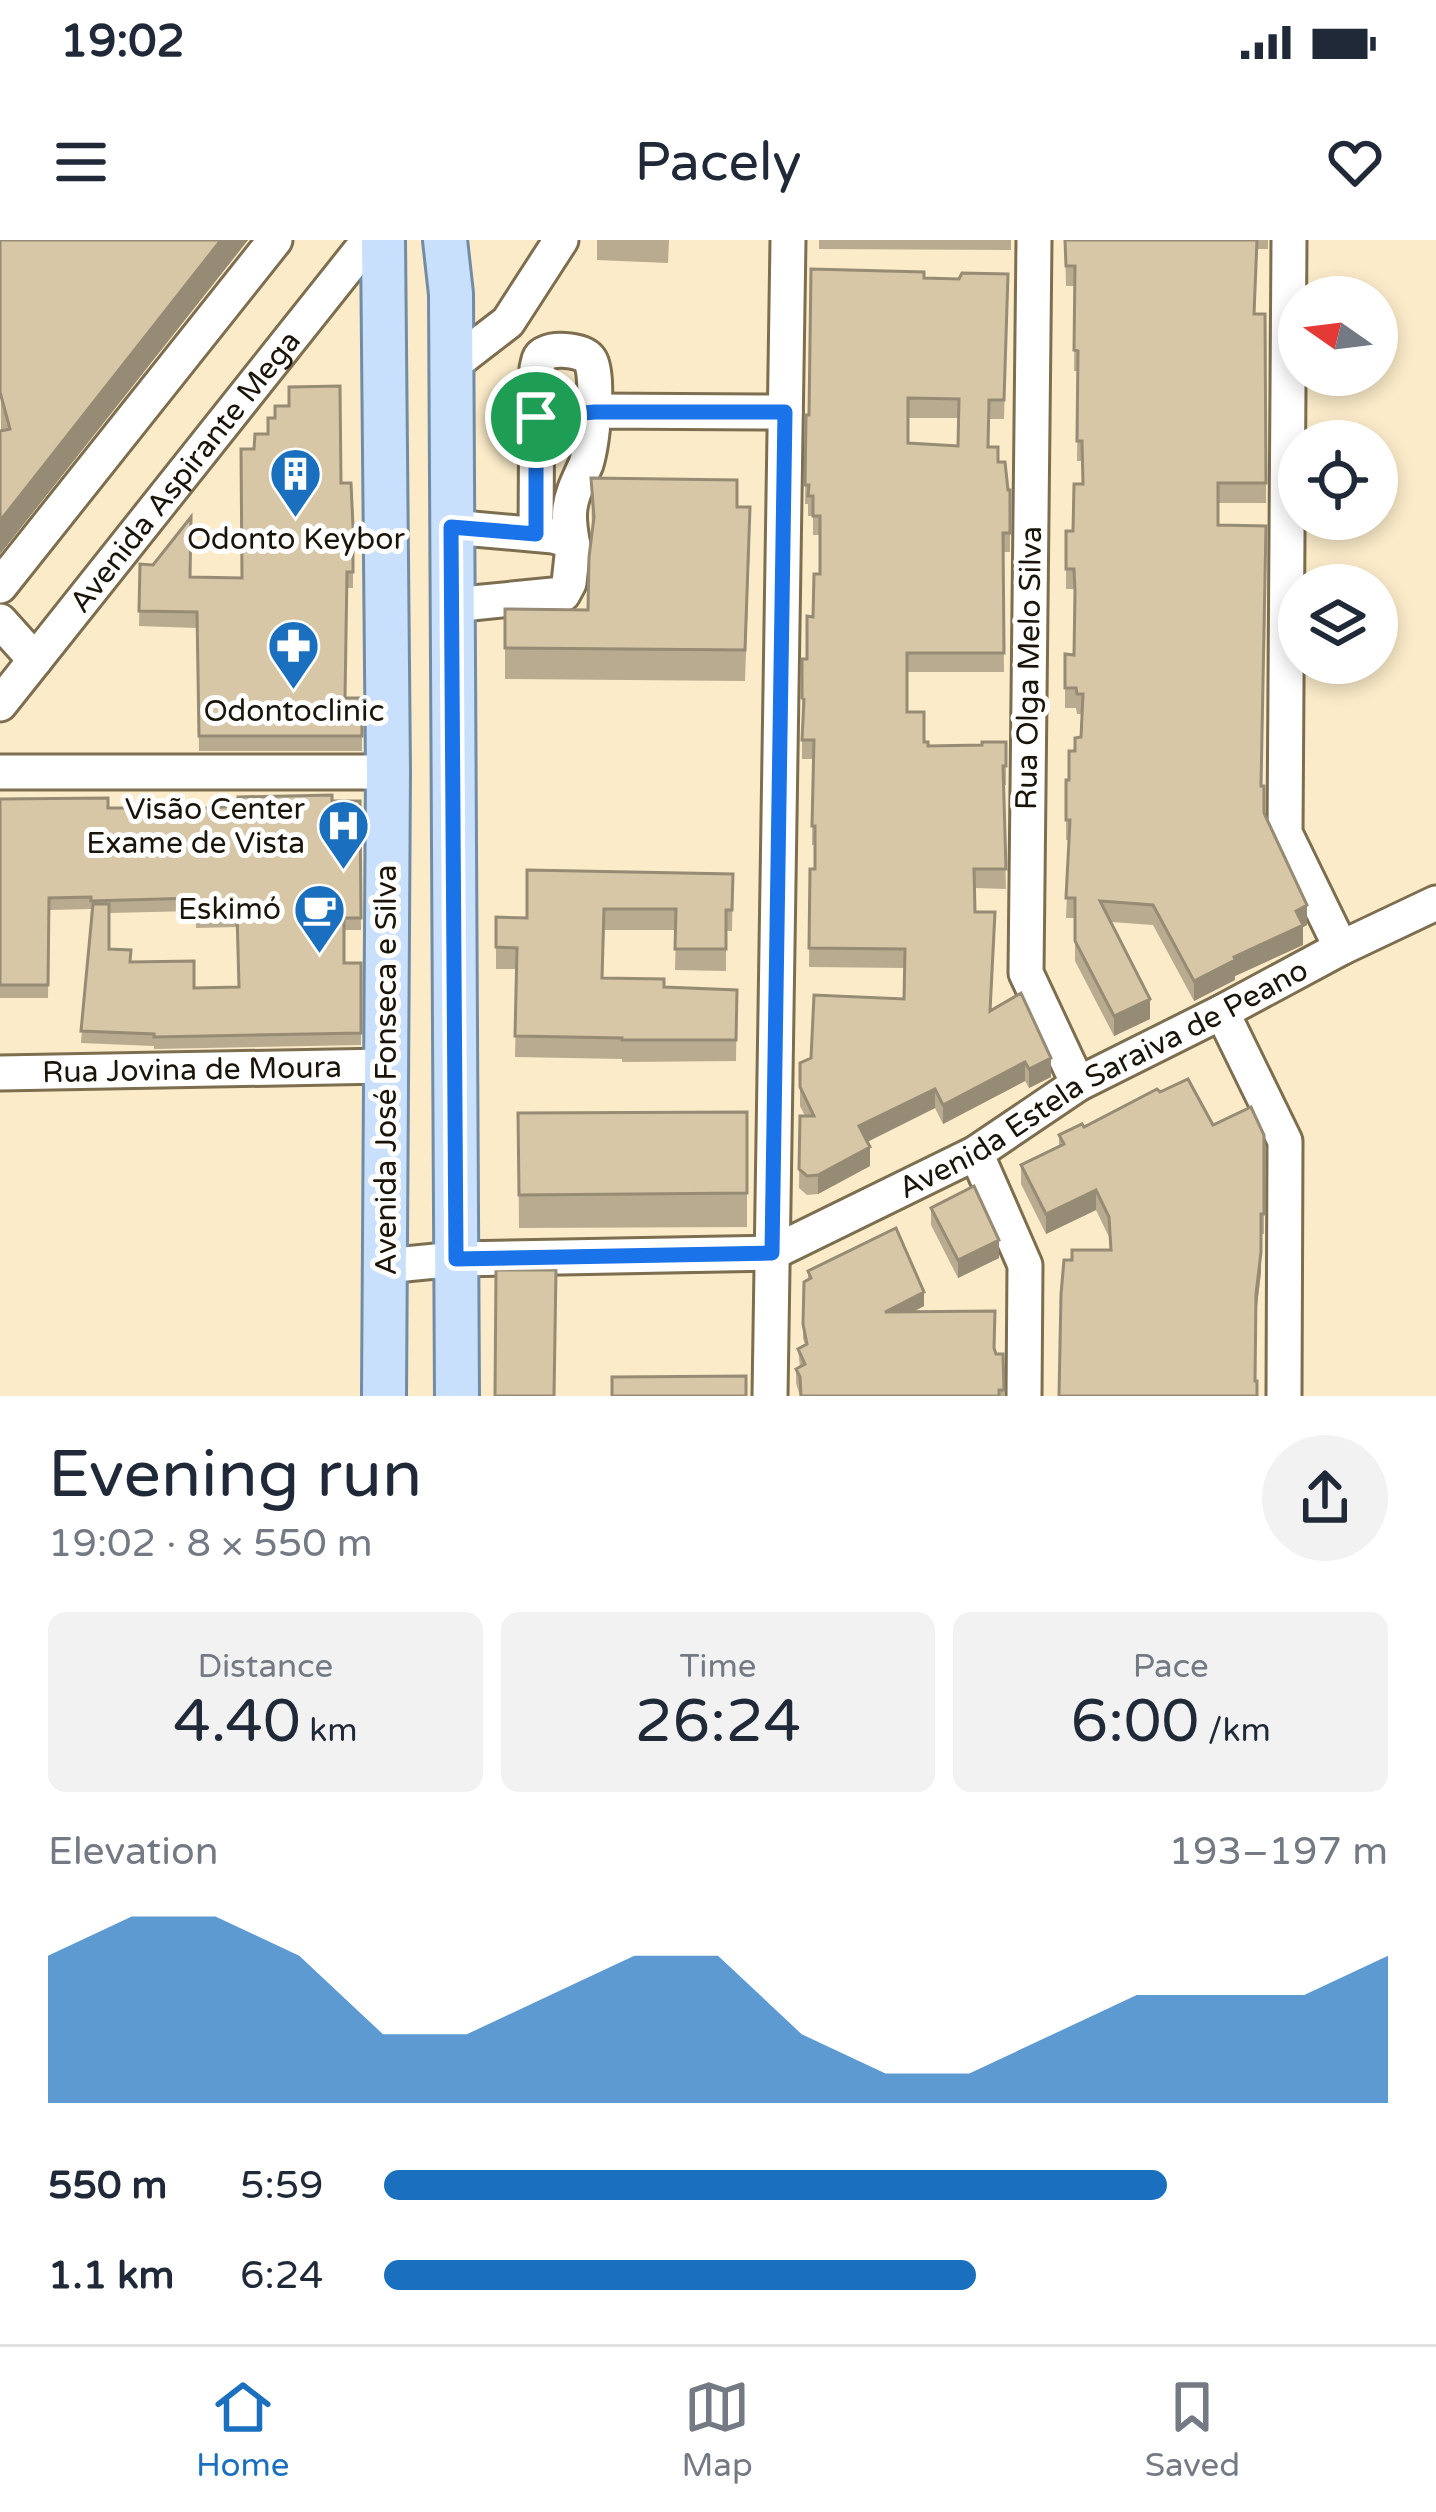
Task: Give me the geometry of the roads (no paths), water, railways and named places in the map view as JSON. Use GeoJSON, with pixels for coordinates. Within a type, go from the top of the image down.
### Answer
{"type":"FeatureCollection","features":[{"type":"Feature","properties":{"kind":"main road","name":"Avenida José Fonseca e Silva"},"geometry":{"type":"LineString","coordinates":[[383,240],[388,772],[384,1396]]}},
{"type":"Feature","properties":{"kind":"main road"},"geometry":{"type":"LineString","coordinates":[[445,240],[451,294],[457,1396]]}},
{"type":"Feature","properties":{"kind":"main road"},"geometry":{"type":"LineString","coordinates":[[386,608],[452,605]]}},
{"type":"Feature","properties":{"kind":"street"},"geometry":{"type":"LineString","coordinates":[[0,586],[274,240]]}},
{"type":"Feature","properties":{"kind":"street","name":"Avenida Aspirante Mega"},"geometry":{"type":"LineString","coordinates":[[0,704],[369,240]]}},
{"type":"Feature","properties":{"kind":"street"},"geometry":{"type":"LineString","coordinates":[[451,366],[508,322],[561,240]]}},
{"type":"Feature","properties":{"kind":"street"},"geometry":{"type":"LineString","coordinates":[[770,1396],[788,240]]}},
{"type":"Feature","properties":{"kind":"street","name":"Rua Olga Melo Silva"},"geometry":{"type":"LineString","coordinates":[[1034,240],[1026,974],[1078,1084]]}},
{"type":"Feature","properties":{"kind":"street"},"geometry":{"type":"LineString","coordinates":[[1288,240],[1285,833],[1341,948]]}},
{"type":"Feature","properties":{"kind":"street"},"geometry":{"type":"LineString","coordinates":[[452,605],[551,597],[562,594],[569,584],[568,514],[588,459],[595,412],[593,368],[581,352],[548,352],[536,368],[536,534]]}},
{"type":"Feature","properties":{"kind":"street"},"geometry":{"type":"LineString","coordinates":[[536,417],[595,412],[785,412]]}},
{"type":"Feature","properties":{"kind":"street"},"geometry":{"type":"LineString","coordinates":[[451,527],[536,534],[564,539],[572,546]]}},
{"type":"Feature","properties":{"kind":"street"},"geometry":{"type":"LineString","coordinates":[[0,621],[35,660]]}},
{"type":"Feature","properties":{"kind":"street"},"geometry":{"type":"LineString","coordinates":[[0,772],[388,772]]}},
{"type":"Feature","properties":{"kind":"street","name":"Avenida Estela Saraiva de Peano"},"geometry":{"type":"LineString","coordinates":[[772,1253],[976,1153],[1078,1084],[1436,903]]}},
{"type":"Feature","properties":{"kind":"street"},"geometry":{"type":"LineString","coordinates":[[1222,1012],[1286,1141],[1284,1396]]}},
{"type":"Feature","properties":{"kind":"street","name":"Rua Jovina de Moura"},"geometry":{"type":"LineString","coordinates":[[0,1073],[386,1066]]}},
{"type":"Feature","properties":{"kind":"street"},"geometry":{"type":"LineString","coordinates":[[976,1153],[1025,1265],[1024,1396]]}},
{"type":"Feature","properties":{"kind":"street"},"geometry":{"type":"LineString","coordinates":[[385,1265],[456,1259],[772,1253]]}},
{"type":"Feature","properties":{"kind":"place","name":"Odonto Keybor"},"geometry":{"type":"Point","coordinates":[296,520]}},
{"type":"Feature","properties":{"kind":"place","name":"Odontoclinic"},"geometry":{"type":"Point","coordinates":[294,692]}},
{"type":"Feature","properties":{"kind":"place","name":"Visão Center Exame de Vista"},"geometry":{"type":"Point","coordinates":[344,872]}},
{"type":"Feature","properties":{"kind":"place","name":"Eskimó"},"geometry":{"type":"Point","coordinates":[320,955]}}]}
